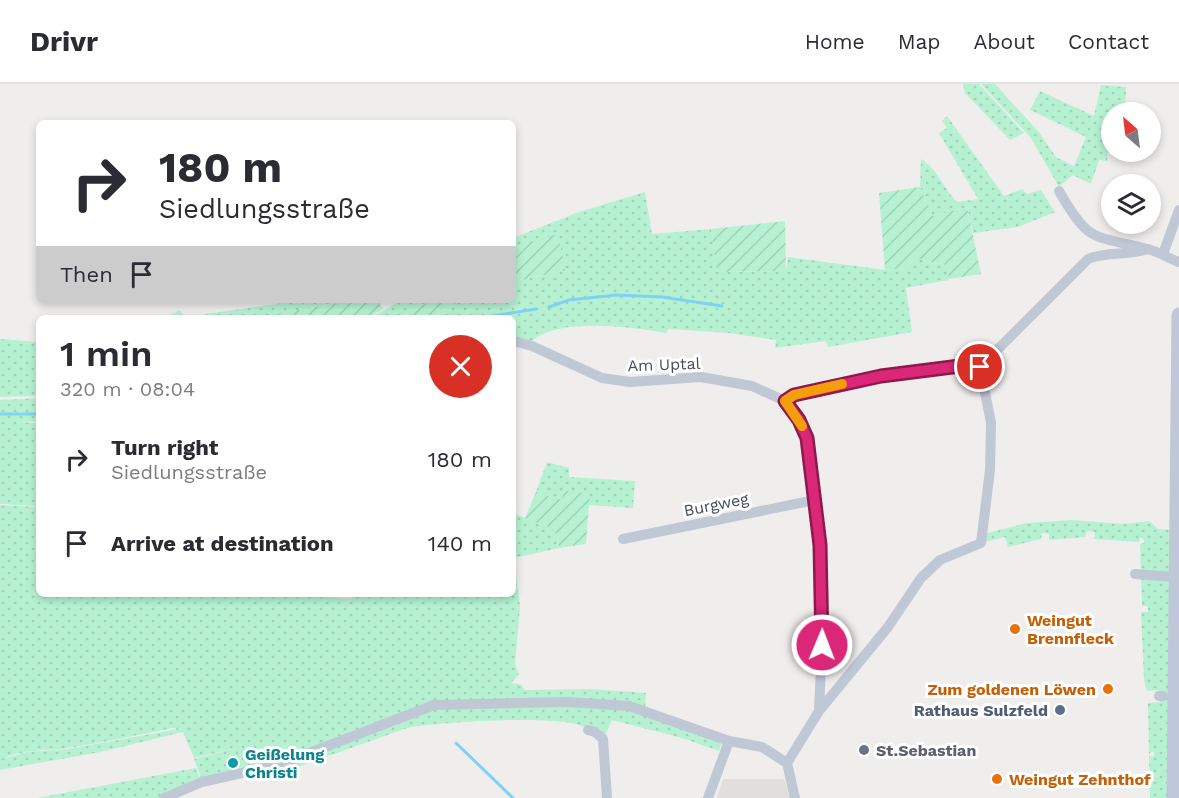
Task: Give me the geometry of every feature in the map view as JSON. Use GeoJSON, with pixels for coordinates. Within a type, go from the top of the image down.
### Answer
{"type":"FeatureCollection","features":[{"type":"Feature","properties":{"kind":"main road"},"geometry":{"type":"LineString","coordinates":[[1174,798],[1179,315]]}},
{"type":"Feature","properties":{"kind":"street"},"geometry":{"type":"LineString","coordinates":[[1059,191],[1076,220],[1087,231],[1099,238],[1148,249],[1179,262]]}},
{"type":"Feature","properties":{"kind":"street"},"geometry":{"type":"LineString","coordinates":[[1163,254],[1179,210]]}},
{"type":"Feature","properties":{"kind":"street"},"geometry":{"type":"LineString","coordinates":[[980,367],[1082,263],[1098,255],[1133,254],[1148,249]]}},
{"type":"Feature","properties":{"kind":"street","name":"Am Uptal"},"geometry":{"type":"LineString","coordinates":[[516,342],[532,346],[602,378],[630,382],[688,376],[712,378],[752,386],[785,401]]}},
{"type":"Feature","properties":{"kind":"street"},"geometry":{"type":"LineString","coordinates":[[819,711],[823,623],[820,545],[807,438],[799,420],[785,401],[794,395],[881,376],[968,365],[980,367]]}},
{"type":"Feature","properties":{"kind":"street"},"geometry":{"type":"LineString","coordinates":[[795,798],[787,763],[819,711],[888,627],[921,578],[940,560],[981,543],[990,470],[991,423],[980,367]]}},
{"type":"Feature","properties":{"kind":"street","name":"Burgweg"},"geometry":{"type":"LineString","coordinates":[[623,539],[815,500]]}},
{"type":"Feature","properties":{"kind":"street"},"geometry":{"type":"LineString","coordinates":[[1135,574],[1176,577]]}},
{"type":"Feature","properties":{"kind":"street"},"geometry":{"type":"LineString","coordinates":[[164,798],[202,782],[278,765],[434,705],[614,704],[642,710],[729,741],[762,747],[787,763]]}},
{"type":"Feature","properties":{"kind":"street"},"geometry":{"type":"LineString","coordinates":[[588,730],[603,738],[607,798]]}},
{"type":"Feature","properties":{"kind":"street"},"geometry":{"type":"LineString","coordinates":[[708,798],[729,741]]}},
{"type":"Feature","properties":{"kind":"shaded area"},"geometry":{"type":"Polygon","coordinates":[[[723,779],[784,779],[790,798],[717,798],[723,779]]]}},
{"type":"Feature","properties":{"kind":"green space"},"geometry":{"type":"Polygon","coordinates":[[[963,84],[979,84],[1024,133],[1010,140],[965,93],[963,84]]]}},
{"type":"Feature","properties":{"kind":"green space"},"geometry":{"type":"Polygon","coordinates":[[[981,84],[995,84],[1038,131],[1056,157],[1074,166],[1086,137],[1030,110],[1040,91],[1094,116],[1101,85],[1126,87],[1125,102],[1101,102],[1101,160],[1099,160],[1091,184],[1073,175],[1059,187],[1031,138],[981,84]]]}},
{"type":"Feature","properties":{"kind":"green space"},"geometry":{"type":"Polygon","coordinates":[[[947,116],[1004,196],[1022,189],[1027,194],[1041,190],[1055,212],[1018,227],[973,233],[967,207],[933,216],[920,187],[921,159],[932,168],[957,202],[978,199],[939,133],[947,128],[942,121],[947,116]]]}},
{"type":"Feature","properties":{"kind":"green space"},"geometry":{"type":"Polygon","coordinates":[[[920,187],[933,216],[967,207],[981,274],[949,279],[944,263],[938,264],[916,258],[906,268],[885,270],[879,193],[920,187]]]}},
{"type":"Feature","properties":{"kind":"green space"},"geometry":{"type":"Polygon","coordinates":[[[645,192],[652,234],[711,229],[718,272],[786,271],[788,257],[885,270],[906,268],[916,258],[937,264],[945,263],[949,280],[906,288],[912,332],[828,347],[826,341],[775,348],[776,340],[729,333],[669,329],[666,333],[596,326],[558,329],[543,334],[531,342],[516,338],[516,315],[434,315],[456,303],[516,303],[516,281],[564,270],[516,246],[516,237],[579,212],[645,192]]]}},
{"type":"Feature","properties":{"kind":"green space"},"geometry":{"type":"Polygon","coordinates":[[[785,221],[786,271],[717,272],[711,229],[785,221]]]}},
{"type":"Feature","properties":{"kind":"green space"},"geometry":{"type":"Polygon","coordinates":[[[558,234],[565,270],[516,281],[516,246],[558,234]]]}},
{"type":"Feature","properties":{"kind":"green space"},"geometry":{"type":"Polygon","coordinates":[[[282,303],[337,303],[281,313],[281,315],[200,315],[282,303]]]}},
{"type":"Feature","properties":{"kind":"green space"},"geometry":{"type":"Polygon","coordinates":[[[337,303],[380,303],[383,309],[372,315],[281,315],[281,313],[337,303]]]}},
{"type":"Feature","properties":{"kind":"green space"},"geometry":{"type":"Polygon","coordinates":[[[396,303],[427,303],[404,315],[376,315],[396,303]]]}},
{"type":"Feature","properties":{"kind":"green space"},"geometry":{"type":"Polygon","coordinates":[[[427,303],[456,303],[434,315],[404,315],[427,303]]]}},
{"type":"Feature","properties":{"kind":"green space"},"geometry":{"type":"Polygon","coordinates":[[[180,310],[183,315],[171,315],[180,310]]]}},
{"type":"Feature","properties":{"kind":"green space"},"geometry":{"type":"Polygon","coordinates":[[[0,339],[36,342],[36,396],[0,397],[0,339]]]}},
{"type":"Feature","properties":{"kind":"green space"},"geometry":{"type":"Polygon","coordinates":[[[36,398],[36,421],[18,422],[36,423],[36,506],[0,504],[0,400],[36,398]]]}},
{"type":"Feature","properties":{"kind":"green space"},"geometry":{"type":"Polygon","coordinates":[[[547,462],[569,468],[569,477],[635,481],[633,508],[589,505],[589,493],[562,500],[536,492],[547,462]]]}},
{"type":"Feature","properties":{"kind":"green space"},"geometry":{"type":"Polygon","coordinates":[[[564,491],[590,493],[586,544],[559,548],[557,534],[545,531],[548,527],[525,518],[536,492],[562,500],[564,491]]]}},
{"type":"Feature","properties":{"kind":"green space"},"geometry":{"type":"Polygon","coordinates":[[[0,505],[36,507],[36,597],[323,597],[351,599],[352,597],[516,597],[516,574],[520,606],[515,664],[519,674],[511,683],[522,685],[524,690],[591,689],[646,693],[645,713],[723,740],[719,751],[682,738],[612,720],[604,738],[582,726],[544,720],[494,720],[443,724],[407,728],[272,776],[265,770],[202,781],[194,759],[236,748],[194,758],[183,732],[100,752],[0,770],[0,505]],[[173,728],[67,748],[27,752],[68,749],[178,729],[173,728]]]}},
{"type":"Feature","properties":{"kind":"green space"},"geometry":{"type":"Polygon","coordinates":[[[516,514],[548,527],[546,530],[557,534],[559,548],[516,558],[516,514]]]}},
{"type":"Feature","properties":{"kind":"green space"},"geometry":{"type":"Polygon","coordinates":[[[1073,520],[1123,524],[1149,521],[1158,529],[1176,530],[1179,798],[1150,798],[1149,755],[1152,757],[1155,754],[1153,751],[1149,754],[1148,703],[1160,702],[1159,690],[1147,691],[1144,680],[1141,612],[1148,612],[1148,606],[1142,606],[1140,544],[1144,543],[1144,539],[1140,538],[1139,542],[1094,539],[1095,532],[1087,531],[1085,537],[1049,540],[1049,534],[1042,533],[1041,539],[1008,547],[1005,537],[981,543],[984,534],[1027,523],[1073,520]]]}},
{"type":"Feature","properties":{"kind":"green space"},"geometry":{"type":"Polygon","coordinates":[[[196,768],[201,781],[162,798],[37,798],[196,768]]]}},
{"type":"Feature","properties":{"kind":"waterway"},"geometry":{"type":"LineString","coordinates":[[549,307],[569,300],[616,295],[662,297],[722,306]]}},
{"type":"Feature","properties":{"kind":"waterway"},"geometry":{"type":"LineString","coordinates":[[499,315],[536,309]]}},
{"type":"Feature","properties":{"kind":"waterway"},"geometry":{"type":"LineString","coordinates":[[0,414],[36,414]]}},
{"type":"Feature","properties":{"kind":"waterway"},"geometry":{"type":"LineString","coordinates":[[456,743],[513,798]]}},
{"type":"Feature","properties":{"kind":"slow traffic"},"geometry":{"type":"LineString","coordinates":[[802,426],[785,401],[794,395],[842,384]]}},
{"type":"Feature","properties":{"kind":"place","name":"Weingut Brennfleck"},"geometry":{"type":"Point","coordinates":[1015,629]}},
{"type":"Feature","properties":{"kind":"place","name":"Zum goldenen Löwen"},"geometry":{"type":"Point","coordinates":[1108,689]}},
{"type":"Feature","properties":{"kind":"place","name":"Rathaus Sulzfeld"},"geometry":{"type":"Point","coordinates":[1060,710]}},
{"type":"Feature","properties":{"kind":"place","name":"St.Sebastian"},"geometry":{"type":"Point","coordinates":[864,750]}},
{"type":"Feature","properties":{"kind":"place","name":"Geißelung Christi"},"geometry":{"type":"Point","coordinates":[233,763]}},
{"type":"Feature","properties":{"kind":"place","name":"Weingut Zehnthof"},"geometry":{"type":"Point","coordinates":[997,779]}},
{"type":"Feature","properties":{"kind":"route"},"geometry":{"type":"LineString","coordinates":[[822,645],[820,545],[807,438],[799,420],[785,401],[794,395],[881,376],[968,365],[980,367]]}}]}
